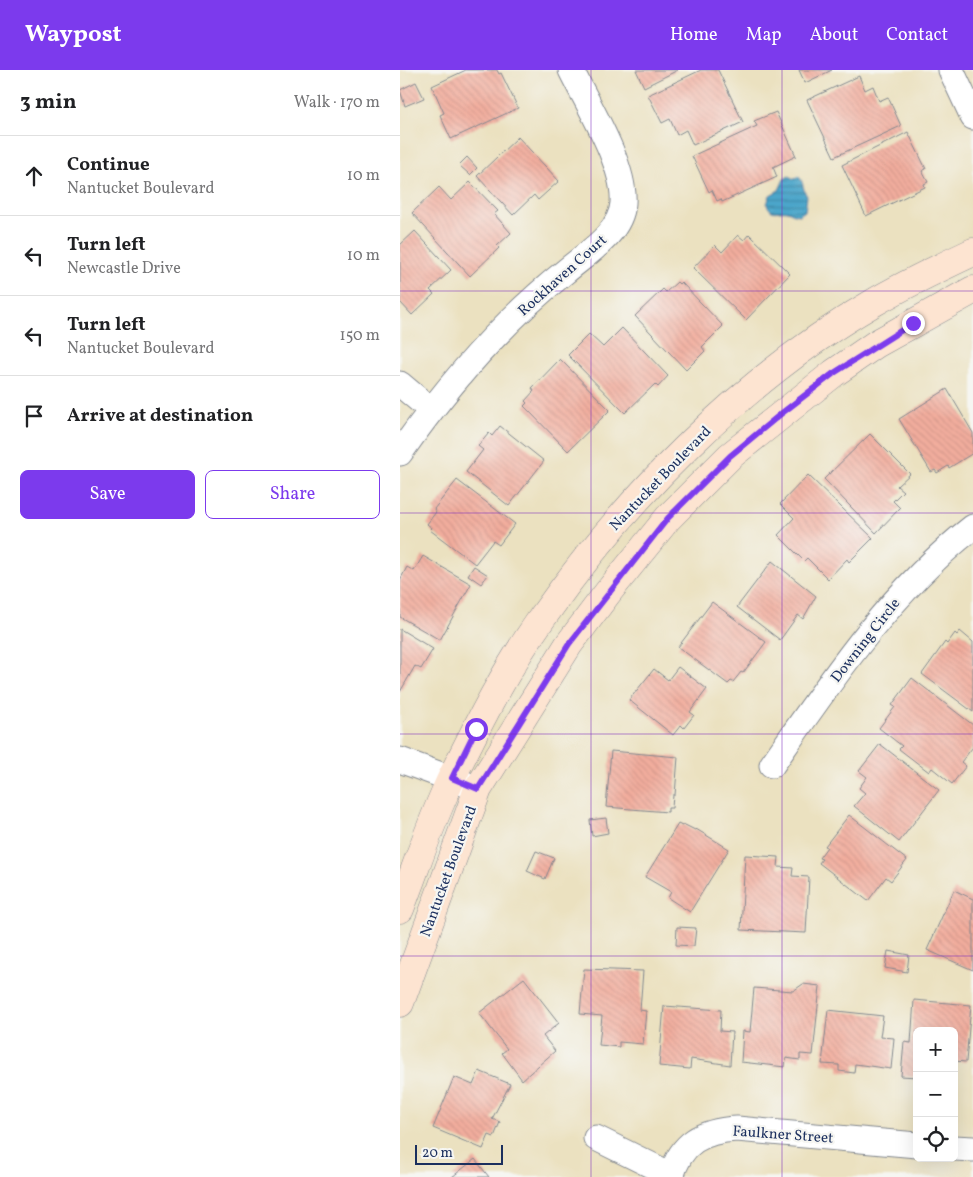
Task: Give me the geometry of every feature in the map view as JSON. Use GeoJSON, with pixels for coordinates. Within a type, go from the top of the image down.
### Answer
{"type":"FeatureCollection","features":[{"type":"Feature","properties":{"kind":"street","name":"Rockhaven Court"},"geometry":{"type":"LineString","coordinates":[[400,453],[431,410],[508,323],[538,294],[607,236],[618,220],[623,206],[621,175],[571,70]]}},
{"type":"Feature","properties":{"kind":"street"},"geometry":{"type":"LineString","coordinates":[[951,70],[973,117]]}},
{"type":"Feature","properties":{"kind":"street","name":"Nantucket Boulevard"},"geometry":{"type":"LineString","coordinates":[[400,910],[452,778],[476,729],[540,620],[590,554],[633,502],[747,392],[799,353],[872,304],[973,252]]}},
{"type":"Feature","properties":{"kind":"street","name":"Nantucket Boulevard"},"geometry":{"type":"LineString","coordinates":[[400,1003],[478,789],[569,644],[668,518],[730,456],[841,368],[876,344],[973,290]]}},
{"type":"Feature","properties":{"kind":"street"},"geometry":{"type":"LineString","coordinates":[[400,384],[431,410]]}},
{"type":"Feature","properties":{"kind":"street","name":"Downing Circle"},"geometry":{"type":"LineString","coordinates":[[772,765],[818,700],[894,602],[934,559],[973,527]]}},
{"type":"Feature","properties":{"kind":"street"},"geometry":{"type":"LineString","coordinates":[[400,760],[478,789]]}},
{"type":"Feature","properties":{"kind":"street","name":"Faulkner Street"},"geometry":{"type":"LineString","coordinates":[[671,1176],[677,1160],[686,1147],[698,1137],[718,1130],[737,1129],[913,1144]]}},
{"type":"Feature","properties":{"kind":"street"},"geometry":{"type":"LineString","coordinates":[[596,1138],[671,1176]]}},
{"type":"Feature","properties":{"kind":"street"},"geometry":{"type":"LineString","coordinates":[[958,1148],[973,1150]]}},
{"type":"Feature","properties":{"kind":"water"},"geometry":{"type":"Polygon","coordinates":[[[789,176],[794,179],[798,176],[800,178],[807,196],[805,211],[799,215],[787,211],[773,211],[767,204],[770,195],[779,190],[784,179],[789,176]]]}},
{"type":"Feature","properties":{"kind":"building"},"geometry":{"type":"Polygon","coordinates":[[[466,70],[497,70],[499,74],[501,73],[518,108],[451,139],[440,115],[444,113],[432,86],[466,70]]]}},
{"type":"Feature","properties":{"kind":"building"},"geometry":{"type":"Polygon","coordinates":[[[636,70],[678,70],[644,87],[636,70]]]}},
{"type":"Feature","properties":{"kind":"building"},"geometry":{"type":"Polygon","coordinates":[[[701,70],[718,70],[743,122],[693,145],[686,130],[677,135],[670,119],[662,123],[648,95],[701,70]]]}},
{"type":"Feature","properties":{"kind":"building"},"geometry":{"type":"Polygon","coordinates":[[[799,70],[832,70],[805,83],[799,70]]]}},
{"type":"Feature","properties":{"kind":"building"},"geometry":{"type":"Polygon","coordinates":[[[859,76],[865,90],[873,86],[879,101],[888,97],[901,126],[834,157],[807,100],[859,76]]]}},
{"type":"Feature","properties":{"kind":"building"},"geometry":{"type":"Polygon","coordinates":[[[416,82],[424,98],[405,106],[400,90],[416,82]]]}},
{"type":"Feature","properties":{"kind":"building"},"geometry":{"type":"Polygon","coordinates":[[[776,112],[796,156],[773,167],[777,177],[722,202],[721,199],[717,201],[712,190],[709,192],[692,156],[757,126],[754,121],[776,112]]]}},
{"type":"Feature","properties":{"kind":"building"},"geometry":{"type":"Polygon","coordinates":[[[908,132],[926,169],[922,171],[928,182],[924,184],[925,187],[866,216],[842,165],[908,132]]]}},
{"type":"Feature","properties":{"kind":"building"},"geometry":{"type":"Polygon","coordinates":[[[518,137],[559,181],[538,200],[534,195],[513,215],[477,176],[518,137]]]}},
{"type":"Feature","properties":{"kind":"building"},"geometry":{"type":"Polygon","coordinates":[[[467,157],[477,168],[470,175],[459,165],[467,157]]]}},
{"type":"Feature","properties":{"kind":"building"},"geometry":{"type":"Polygon","coordinates":[[[470,182],[498,211],[494,214],[511,233],[497,246],[499,248],[470,276],[412,213],[439,187],[451,200],[470,182]]]}},
{"type":"Feature","properties":{"kind":"building"},"geometry":{"type":"Polygon","coordinates":[[[415,231],[451,270],[430,290],[434,294],[412,315],[400,302],[400,245],[415,231]]]}},
{"type":"Feature","properties":{"kind":"building"},"geometry":{"type":"Polygon","coordinates":[[[749,234],[790,274],[746,320],[693,268],[715,245],[722,252],[738,235],[744,240],[749,234]]]}},
{"type":"Feature","properties":{"kind":"building"},"geometry":{"type":"Polygon","coordinates":[[[677,282],[679,284],[681,282],[723,326],[702,347],[705,351],[686,370],[635,316],[663,289],[666,292],[677,282]]]}},
{"type":"Feature","properties":{"kind":"building"},"geometry":{"type":"Polygon","coordinates":[[[622,328],[668,376],[658,387],[655,384],[625,413],[568,355],[589,334],[603,347],[622,328]]]}},
{"type":"Feature","properties":{"kind":"building"},"geometry":{"type":"Polygon","coordinates":[[[560,359],[610,410],[568,451],[524,406],[527,403],[525,401],[534,391],[532,388],[560,359]]]}},
{"type":"Feature","properties":{"kind":"building"},"geometry":{"type":"Polygon","coordinates":[[[947,389],[973,433],[973,453],[937,473],[935,470],[931,472],[899,419],[947,389]]]}},
{"type":"Feature","properties":{"kind":"building"},"geometry":{"type":"Polygon","coordinates":[[[500,426],[544,461],[509,506],[466,472],[483,450],[478,446],[489,433],[492,436],[500,426]]]}},
{"type":"Feature","properties":{"kind":"building"},"geometry":{"type":"Polygon","coordinates":[[[870,434],[910,474],[897,486],[903,491],[893,501],[900,508],[876,533],[824,479],[870,434]]]}},
{"type":"Feature","properties":{"kind":"building"},"geometry":{"type":"Polygon","coordinates":[[[808,475],[873,538],[849,562],[847,559],[828,579],[807,558],[804,561],[778,535],[794,518],[780,504],[808,475]]]}},
{"type":"Feature","properties":{"kind":"building"},"geometry":{"type":"Polygon","coordinates":[[[457,480],[515,524],[499,545],[493,541],[475,564],[430,530],[432,528],[427,524],[436,512],[434,509],[457,480]]]}},
{"type":"Feature","properties":{"kind":"building"},"geometry":{"type":"Polygon","coordinates":[[[423,556],[471,584],[440,640],[400,617],[400,580],[407,567],[414,571],[423,556]]]}},
{"type":"Feature","properties":{"kind":"building"},"geometry":{"type":"Polygon","coordinates":[[[772,561],[816,596],[803,619],[798,615],[780,640],[737,607],[772,561]]]}},
{"type":"Feature","properties":{"kind":"building"},"geometry":{"type":"Polygon","coordinates":[[[474,566],[488,575],[481,584],[468,575],[474,566]]]}},
{"type":"Feature","properties":{"kind":"building"},"geometry":{"type":"Polygon","coordinates":[[[712,602],[766,642],[743,673],[741,672],[733,682],[731,681],[728,684],[678,647],[712,602]]]}},
{"type":"Feature","properties":{"kind":"building"},"geometry":{"type":"Polygon","coordinates":[[[400,629],[433,649],[421,669],[415,666],[400,692],[400,629]]]}},
{"type":"Feature","properties":{"kind":"building"},"geometry":{"type":"Polygon","coordinates":[[[960,631],[973,642],[973,712],[922,674],[945,642],[947,644],[955,633],[957,635],[960,631]]]}},
{"type":"Feature","properties":{"kind":"building"},"geometry":{"type":"Polygon","coordinates":[[[678,667],[707,689],[690,712],[694,715],[684,728],[681,725],[673,735],[629,700],[654,669],[668,680],[678,667]]]}},
{"type":"Feature","properties":{"kind":"building"},"geometry":{"type":"Polygon","coordinates":[[[912,678],[973,725],[973,747],[961,762],[966,766],[952,784],[932,768],[929,772],[899,749],[902,746],[879,728],[895,707],[892,705],[912,678]]]}},
{"type":"Feature","properties":{"kind":"building"},"geometry":{"type":"Polygon","coordinates":[[[880,744],[939,790],[899,842],[854,806],[865,793],[859,788],[867,777],[859,771],[880,744]]]}},
{"type":"Feature","properties":{"kind":"building"},"geometry":{"type":"Polygon","coordinates":[[[611,751],[678,757],[675,795],[673,795],[672,808],[668,808],[668,812],[606,807],[611,751]]]}},
{"type":"Feature","properties":{"kind":"building"},"geometry":{"type":"Polygon","coordinates":[[[849,815],[907,860],[891,881],[886,877],[868,901],[819,863],[822,859],[819,858],[827,847],[825,846],[849,815]]]}},
{"type":"Feature","properties":{"kind":"building"},"geometry":{"type":"Polygon","coordinates":[[[606,818],[608,833],[592,836],[590,820],[606,818]]]}},
{"type":"Feature","properties":{"kind":"building"},"geometry":{"type":"Polygon","coordinates":[[[678,824],[696,829],[729,849],[690,912],[668,898],[671,892],[645,877],[678,824]]]}},
{"type":"Feature","properties":{"kind":"building"},"geometry":{"type":"Polygon","coordinates":[[[536,851],[554,858],[545,879],[527,871],[536,851]]]}},
{"type":"Feature","properties":{"kind":"building"},"geometry":{"type":"Polygon","coordinates":[[[745,855],[779,857],[778,867],[793,868],[792,876],[809,877],[806,933],[741,930],[745,855]]]}},
{"type":"Feature","properties":{"kind":"building"},"geometry":{"type":"Polygon","coordinates":[[[954,890],[973,899],[973,970],[927,950],[954,890]]]}},
{"type":"Feature","properties":{"kind":"building"},"geometry":{"type":"Polygon","coordinates":[[[677,927],[696,928],[694,946],[676,945],[677,927]]]}},
{"type":"Feature","properties":{"kind":"building"},"geometry":{"type":"Polygon","coordinates":[[[888,951],[909,955],[907,972],[885,968],[888,951]]]}},
{"type":"Feature","properties":{"kind":"building"},"geometry":{"type":"Polygon","coordinates":[[[584,969],[643,971],[640,1010],[646,1011],[643,1044],[619,1042],[619,1047],[599,1045],[602,1016],[580,1014],[584,969]]]}},
{"type":"Feature","properties":{"kind":"building"},"geometry":{"type":"Polygon","coordinates":[[[524,978],[559,1023],[543,1036],[555,1051],[522,1080],[502,1053],[507,1049],[479,1013],[524,978]]]}},
{"type":"Feature","properties":{"kind":"building"},"geometry":{"type":"Polygon","coordinates":[[[803,984],[820,986],[813,1055],[800,1054],[800,1060],[786,1058],[785,1067],[741,1062],[743,1031],[750,1032],[754,988],[793,991],[803,984]]]}},
{"type":"Feature","properties":{"kind":"building"},"geometry":{"type":"Polygon","coordinates":[[[914,1000],[971,1005],[966,1062],[958,1061],[958,1027],[913,1027],[913,1077],[901,1076],[904,1042],[911,1043],[914,1000]]]}},
{"type":"Feature","properties":{"kind":"building"},"geometry":{"type":"Polygon","coordinates":[[[664,1006],[721,1010],[720,1031],[732,1032],[730,1065],[691,1059],[690,1069],[659,1066],[664,1006]]]}},
{"type":"Feature","properties":{"kind":"building"},"geometry":{"type":"Polygon","coordinates":[[[828,1010],[883,1016],[880,1037],[894,1038],[891,1069],[855,1064],[854,1073],[839,1071],[839,1065],[822,1064],[828,1010]]]}},
{"type":"Feature","properties":{"kind":"building"},"geometry":{"type":"Polygon","coordinates":[[[479,1071],[510,1084],[492,1119],[500,1122],[494,1137],[489,1135],[483,1149],[433,1128],[454,1077],[473,1085],[479,1071]]]}},
{"type":"Feature","properties":{"kind":"building"},"geometry":{"type":"Polygon","coordinates":[[[475,1159],[489,1177],[452,1177],[475,1159]]]}},
{"type":"Feature","properties":{"kind":"route"},"geometry":{"type":"LineString","coordinates":[[476,729],[452,778],[478,789],[569,644],[609,590],[668,518],[730,456],[782,413],[876,344],[913,323]]}}]}
